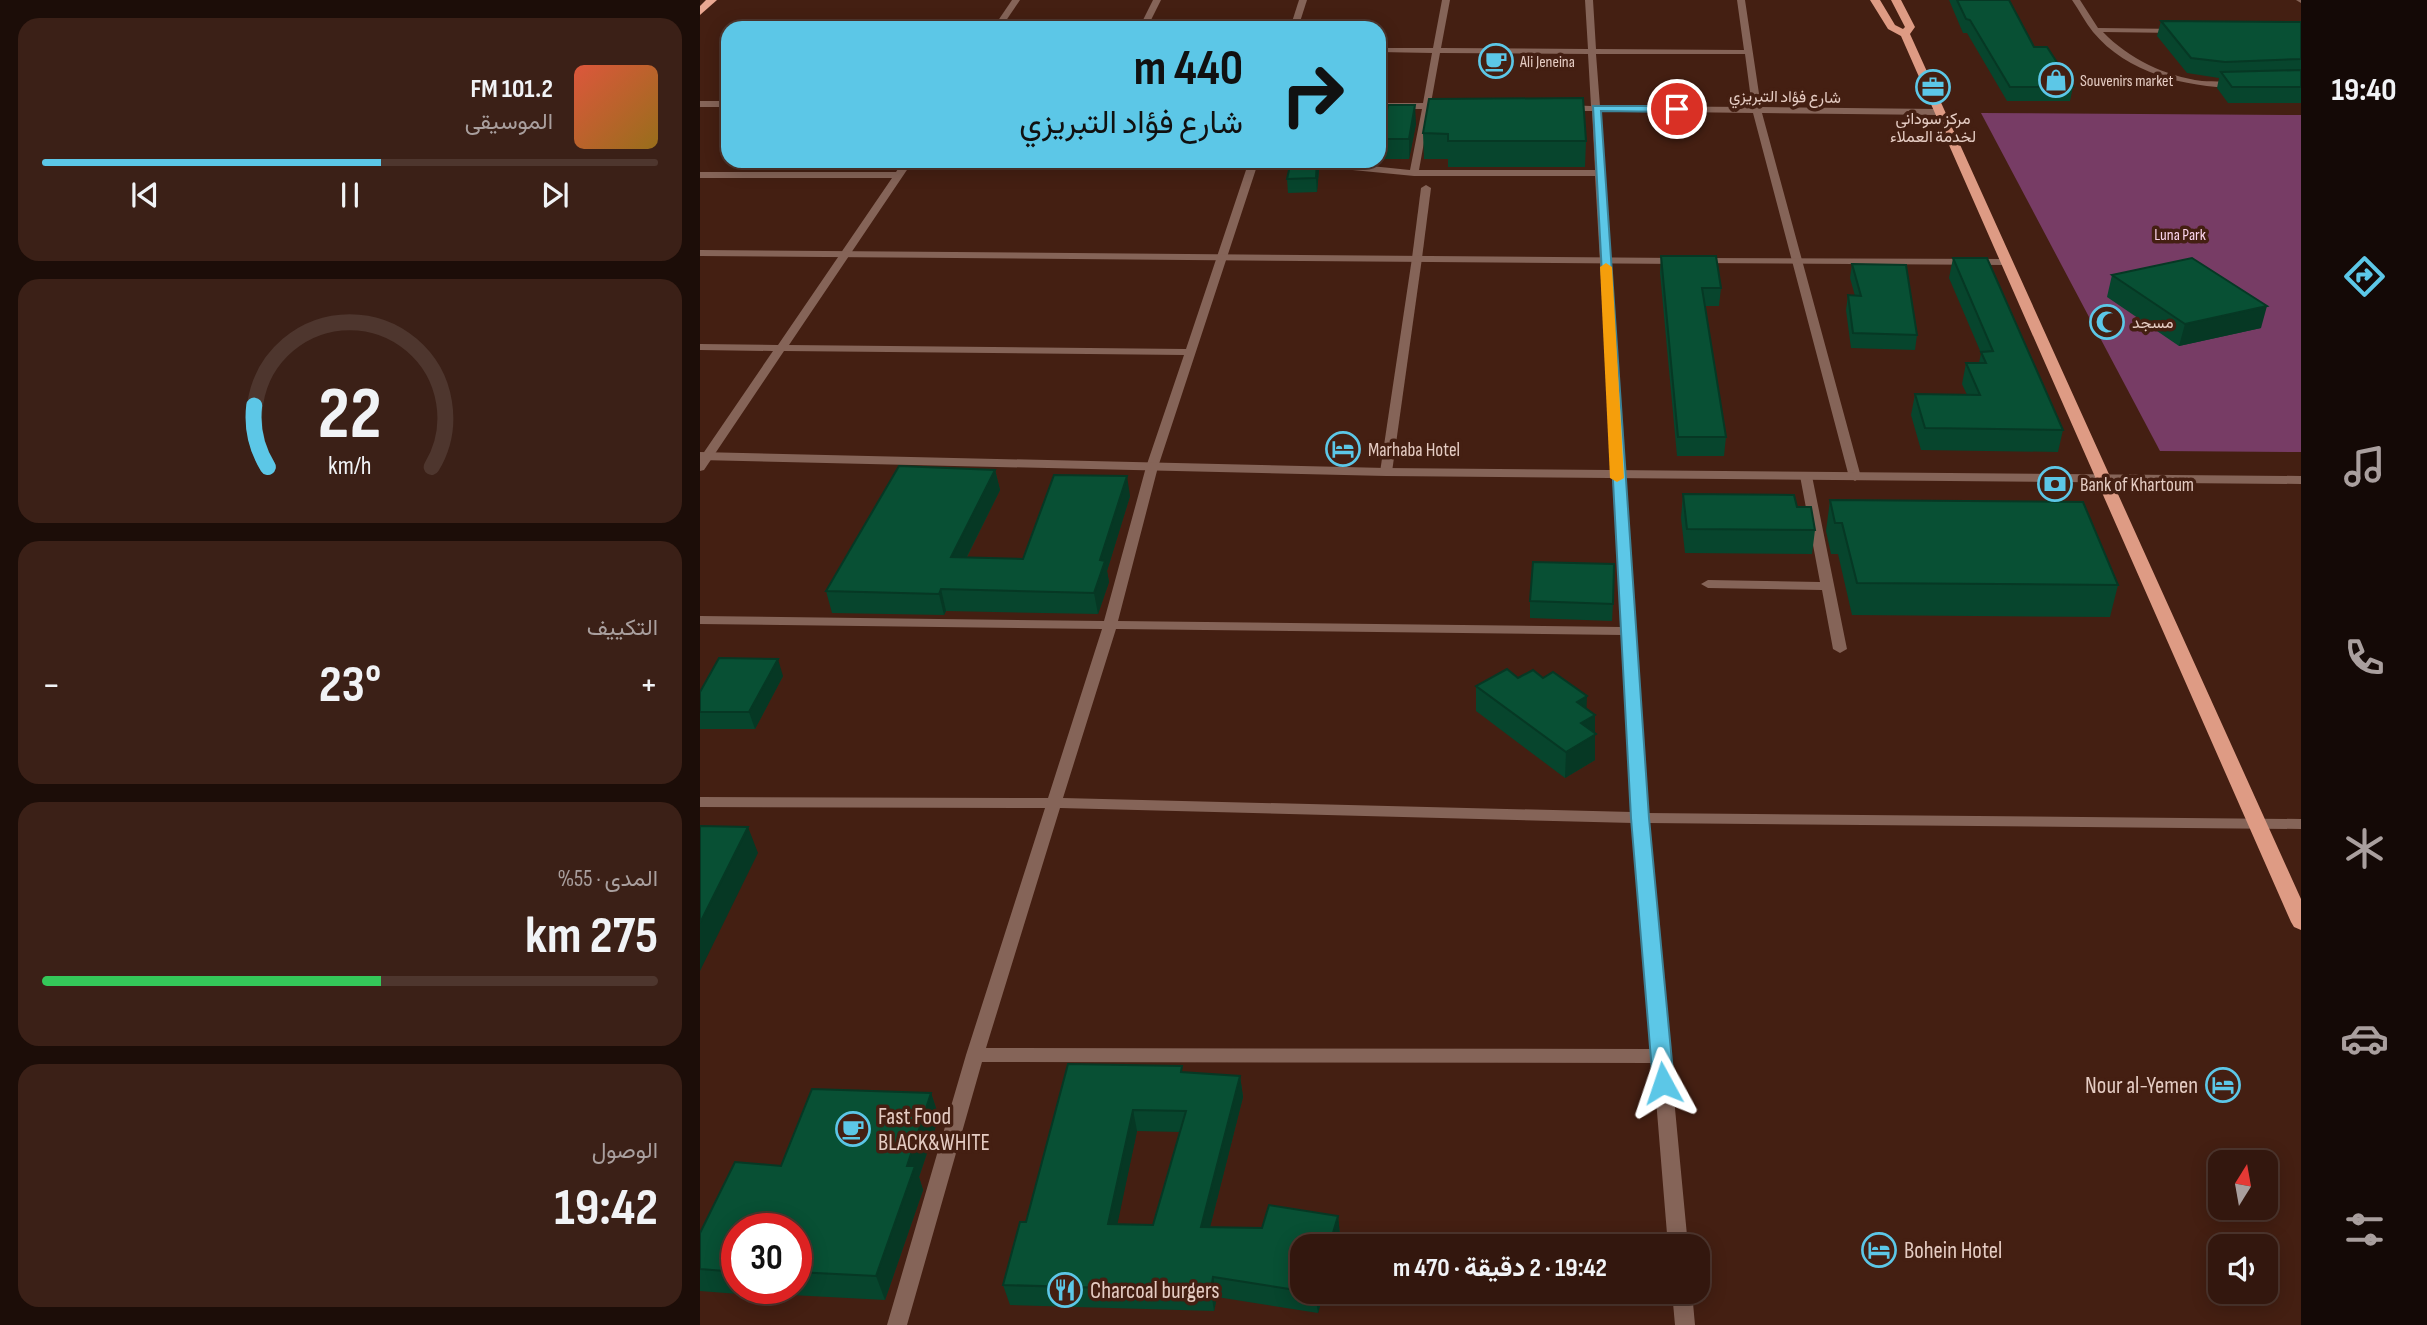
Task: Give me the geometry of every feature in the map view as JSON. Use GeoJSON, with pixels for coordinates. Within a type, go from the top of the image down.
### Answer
{"type":"FeatureCollection","features":[{"type":"Feature","properties":{"kind":"highway"},"geometry":{"type":"LineString","coordinates":[[700,12],[712,0]]}},
{"type":"Feature","properties":{"kind":"main road"},"geometry":{"type":"LineString","coordinates":[[1875,0],[1891,27],[1905,34],[2301,922]]}},
{"type":"Feature","properties":{"kind":"main road"},"geometry":{"type":"LineString","coordinates":[[1896,0],[1910,27],[1905,34]]}},
{"type":"Feature","properties":{"kind":"street"},"geometry":{"type":"LineString","coordinates":[[1002,21],[1016,0]]}},
{"type":"Feature","properties":{"kind":"street"},"geometry":{"type":"LineString","coordinates":[[1146,21],[1157,0]]}},
{"type":"Feature","properties":{"kind":"street"},"geometry":{"type":"LineString","coordinates":[[1296,21],[1303,0]]}},
{"type":"Feature","properties":{"kind":"street"},"geometry":{"type":"LineString","coordinates":[[1414,173],[1447,0]]}},
{"type":"Feature","properties":{"kind":"street"},"geometry":{"type":"LineString","coordinates":[[1589,0],[1640,818],[1677,1234]]}},
{"type":"Feature","properties":{"kind":"street"},"geometry":{"type":"LineString","coordinates":[[1741,0],[1746,52],[1757,110],[1855,477]]}},
{"type":"Feature","properties":{"kind":"street"},"geometry":{"type":"LineString","coordinates":[[2076,0],[2096,30],[2120,55],[2179,79],[2213,84],[2247,84]]}},
{"type":"Feature","properties":{"kind":"street"},"geometry":{"type":"LineString","coordinates":[[2096,30],[2192,31]]}},
{"type":"Feature","properties":{"kind":"street"},"geometry":{"type":"LineString","coordinates":[[1386,50],[1746,52]]}},
{"type":"Feature","properties":{"kind":"street"},"geometry":{"type":"LineString","coordinates":[[700,104],[721,104]]}},
{"type":"Feature","properties":{"kind":"street"},"geometry":{"type":"LineString","coordinates":[[1386,106],[1454,106]]}},
{"type":"Feature","properties":{"kind":"street","name":"شارع فؤاد التبريزي"},"geometry":{"type":"LineString","coordinates":[[1558,108],[1938,112]]}},
{"type":"Feature","properties":{"kind":"street"},"geometry":{"type":"LineString","coordinates":[[702,460],[783,348],[902,168]]}},
{"type":"Feature","properties":{"kind":"street"},"geometry":{"type":"LineString","coordinates":[[897,1325],[975,1055],[1110,625],[1152,467],[1252,168]]}},
{"type":"Feature","properties":{"kind":"street"},"geometry":{"type":"LineString","coordinates":[[1363,168],[1414,173],[1601,173]]}},
{"type":"Feature","properties":{"kind":"street"},"geometry":{"type":"LineString","coordinates":[[700,175],[897,175]]}},
{"type":"Feature","properties":{"kind":"street"},"geometry":{"type":"LineString","coordinates":[[1386,472],[1426,188]]}},
{"type":"Feature","properties":{"kind":"street"},"geometry":{"type":"LineString","coordinates":[[700,253],[2005,262]]}},
{"type":"Feature","properties":{"kind":"street"},"geometry":{"type":"LineString","coordinates":[[700,347],[1190,352]]}},
{"type":"Feature","properties":{"kind":"street"},"geometry":{"type":"LineString","coordinates":[[702,460],[1617,475],[2301,480]]}},
{"type":"Feature","properties":{"kind":"street"},"geometry":{"type":"LineString","coordinates":[[1806,476],[1840,649]]}},
{"type":"Feature","properties":{"kind":"street"},"geometry":{"type":"LineString","coordinates":[[1708,584],[1828,586]]}},
{"type":"Feature","properties":{"kind":"street"},"geometry":{"type":"LineString","coordinates":[[700,620],[1628,631]]}},
{"type":"Feature","properties":{"kind":"street"},"geometry":{"type":"LineString","coordinates":[[700,802],[1056,803],[1640,818],[2301,824]]}},
{"type":"Feature","properties":{"kind":"street"},"geometry":{"type":"LineString","coordinates":[[975,1055],[1661,1056]]}},
{"type":"Feature","properties":{"kind":"street"},"geometry":{"type":"LineString","coordinates":[[1683,1304],[1685,1325]]}},
{"type":"Feature","properties":{"kind":"green space","name":"Luna Park"},"geometry":{"type":"Polygon","coordinates":[[[1981,113],[2301,115],[2301,452],[2160,451],[1981,113]]]}},
{"type":"Feature","properties":{"kind":"building"},"geometry":{"type":"Polygon","coordinates":[[[1957,0],[2009,0],[2034,47],[2047,47],[2073,87],[2010,87],[1970,20],[1966,19],[1957,0]]]}},
{"type":"Feature","properties":{"kind":"building"},"geometry":{"type":"Polygon","coordinates":[[[2161,21],[2301,22],[2301,59],[2225,62],[2191,58],[2161,21]]]}},
{"type":"Feature","properties":{"kind":"building"},"geometry":{"type":"Polygon","coordinates":[[[2301,70],[2301,87],[2232,87],[2221,72],[2301,70]]]}},
{"type":"Feature","properties":{"kind":"building"},"geometry":{"type":"Polygon","coordinates":[[[1583,98],[1586,141],[1448,141],[1448,134],[1423,133],[1429,99],[1583,98]]]}},
{"type":"Feature","properties":{"kind":"building"},"geometry":{"type":"Polygon","coordinates":[[[1388,105],[1415,105],[1409,139],[1386,139],[1388,105]]]}},
{"type":"Feature","properties":{"kind":"building"},"geometry":{"type":"Polygon","coordinates":[[[1289,168],[1317,168],[1316,178],[1287,179],[1289,168]]]}},
{"type":"Feature","properties":{"kind":"building"},"geometry":{"type":"Polygon","coordinates":[[[1661,256],[1716,256],[1721,288],[1702,288],[1726,437],[1678,437],[1661,256]]]}},
{"type":"Feature","properties":{"kind":"building"},"geometry":{"type":"Polygon","coordinates":[[[1953,258],[1987,258],[2063,430],[1925,428],[1915,394],[1980,395],[1966,363],[1986,363],[1981,352],[1993,351],[1953,258]]]}},
{"type":"Feature","properties":{"kind":"building"},"geometry":{"type":"Polygon","coordinates":[[[2192,258],[2267,306],[2185,324],[2112,275],[2192,258]]]}},
{"type":"Feature","properties":{"kind":"building"},"geometry":{"type":"Polygon","coordinates":[[[1852,264],[1906,265],[1917,335],[1853,333],[1848,295],[1861,296],[1852,264]]]}},
{"type":"Feature","properties":{"kind":"building"},"geometry":{"type":"Polygon","coordinates":[[[899,466],[995,470],[951,557],[1023,559],[1054,475],[1127,476],[1100,560],[1105,561],[1094,593],[941,589],[939,594],[826,591],[899,466]]]}},
{"type":"Feature","properties":{"kind":"building"},"geometry":{"type":"Polygon","coordinates":[[[1683,494],[1794,495],[1797,507],[1811,507],[1815,530],[1687,529],[1683,494]]]}},
{"type":"Feature","properties":{"kind":"building"},"geometry":{"type":"Polygon","coordinates":[[[1830,500],[2083,502],[2118,585],[1857,583],[1842,523],[1835,523],[1830,500]]]}},
{"type":"Feature","properties":{"kind":"building"},"geometry":{"type":"Polygon","coordinates":[[[1533,562],[1614,564],[1613,604],[1530,601],[1533,562]]]}},
{"type":"Feature","properties":{"kind":"building"},"geometry":{"type":"Polygon","coordinates":[[[719,658],[778,659],[749,712],[700,712],[700,692],[719,658]]]}},
{"type":"Feature","properties":{"kind":"building"},"geometry":{"type":"Polygon","coordinates":[[[1507,669],[1518,678],[1533,670],[1543,678],[1553,672],[1587,696],[1577,702],[1595,715],[1581,723],[1596,734],[1566,752],[1476,686],[1507,669]]]}},
{"type":"Feature","properties":{"kind":"building"},"geometry":{"type":"Polygon","coordinates":[[[700,826],[748,827],[700,923],[700,826]]]}},
{"type":"Feature","properties":{"kind":"building"},"geometry":{"type":"Polygon","coordinates":[[[1068,1064],[1182,1066],[1181,1072],[1240,1076],[1201,1227],[1262,1228],[1269,1205],[1338,1216],[1333,1234],[1290,1234],[1290,1289],[1213,1277],[1211,1291],[1003,1285],[1020,1222],[1026,1222],[1068,1064]],[[1133,1110],[1108,1224],[1153,1225],[1186,1111],[1133,1110]]]}},
{"type":"Feature","properties":{"kind":"building"},"geometry":{"type":"Polygon","coordinates":[[[812,1089],[931,1093],[907,1166],[915,1166],[876,1276],[812,1273],[812,1213],[721,1213],[721,1271],[700,1269],[700,1233],[735,1162],[781,1166],[812,1089]]]}},
{"type":"Feature","properties":{"kind":"slow traffic"},"geometry":{"type":"LineString","coordinates":[[1606,267],[1617,478]]}},
{"type":"Feature","properties":{"kind":"place","name":"Ali Jeneina"},"geometry":{"type":"Point","coordinates":[1496,61]}},
{"type":"Feature","properties":{"kind":"place","name":"Souvenirs market"},"geometry":{"type":"Point","coordinates":[2056,80]}},
{"type":"Feature","properties":{"kind":"place","name":"مركز سوداني لخدمة العملاء"},"geometry":{"type":"Point","coordinates":[1933,87]}},
{"type":"Feature","properties":{"kind":"place","name":"مسجد"},"geometry":{"type":"Point","coordinates":[2107,322]}},
{"type":"Feature","properties":{"kind":"place","name":"Marhaba Hotel"},"geometry":{"type":"Point","coordinates":[1343,449]}},
{"type":"Feature","properties":{"kind":"place","name":"Bank of Khartoum"},"geometry":{"type":"Point","coordinates":[2055,484]}},
{"type":"Feature","properties":{"kind":"place","name":"Nour al-Yemen"},"geometry":{"type":"Point","coordinates":[2223,1085]}},
{"type":"Feature","properties":{"kind":"place","name":"Fast Food BLACK&WHITE"},"geometry":{"type":"Point","coordinates":[853,1129]}},
{"type":"Feature","properties":{"kind":"place","name":"Bohein Hotel"},"geometry":{"type":"Point","coordinates":[1879,1250]}},
{"type":"Feature","properties":{"kind":"place","name":"Charcoal burgers"},"geometry":{"type":"Point","coordinates":[1065,1290]}},
{"type":"Feature","properties":{"kind":"route"},"geometry":{"type":"LineString","coordinates":[[1663,1083],[1640,818],[1596,108],[1677,109]]}}]}
